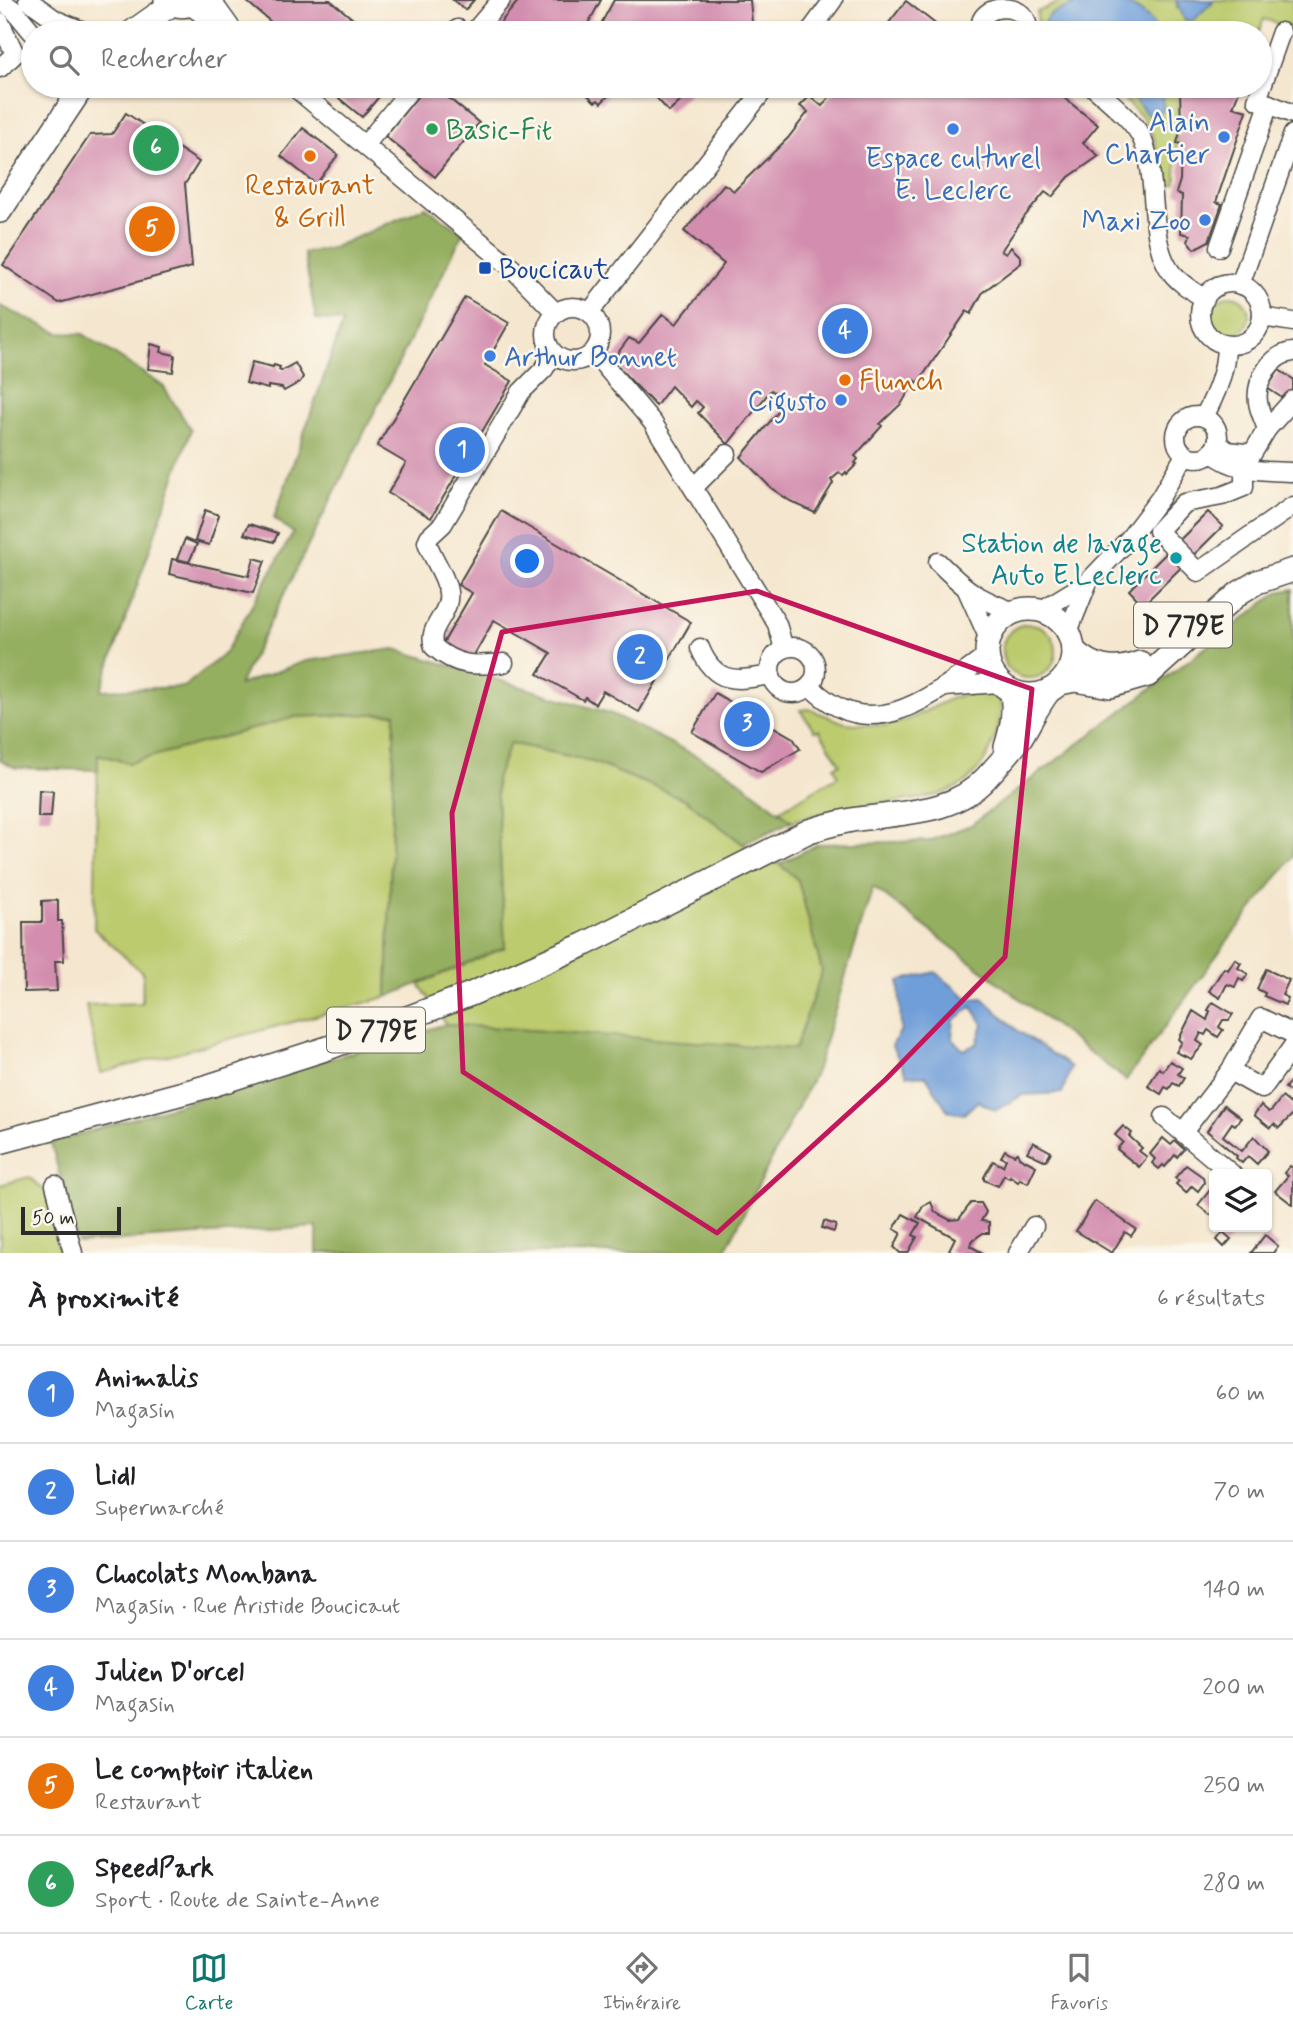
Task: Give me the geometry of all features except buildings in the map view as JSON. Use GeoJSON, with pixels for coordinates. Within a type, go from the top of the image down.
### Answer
{"type":"FeatureCollection","features":[{"type":"Feature","properties":{"kind":"main road"},"geometry":{"type":"LineString","coordinates":[[128,21],[147,0]]}},
{"type":"Feature","properties":{"kind":"main road"},"geometry":{"type":"LineString","coordinates":[[153,21],[187,2]]}},
{"type":"Feature","properties":{"kind":"main road"},"geometry":{"type":"LineString","coordinates":[[0,211],[71,98]]}},
{"type":"Feature","properties":{"kind":"main road","name":"D 779E"},"geometry":{"type":"LineString","coordinates":[[1070,641],[1082,659],[1104,669],[1126,669],[1153,654],[1230,583],[1250,570],[1293,556]]}},
{"type":"Feature","properties":{"kind":"main road","name":"D 779E"},"geometry":{"type":"LineString","coordinates":[[0,1142],[209,1086],[328,1048],[471,994],[583,945],[809,831],[835,823],[920,811],[947,804],[966,795],[985,779],[1020,738],[1036,706],[1054,687],[1075,680],[1110,686],[1148,675],[1239,593],[1257,582],[1293,570]]}},
{"type":"Feature","properties":{"kind":"main road"},"geometry":{"type":"LineString","coordinates":[[1040,611],[1051,615],[1070,641],[1070,668],[1054,687],[1024,695],[1006,687],[991,670],[988,648],[995,628],[1014,612],[1040,611]]}},
{"type":"Feature","properties":{"kind":"main road","name":"D 779E"},"geometry":{"type":"LineString","coordinates":[[1003,757],[1012,729],[1014,706],[1006,687]]}},
{"type":"Feature","properties":{"kind":"street"},"geometry":{"type":"LineString","coordinates":[[0,0],[23,21]]}},
{"type":"Feature","properties":{"kind":"street"},"geometry":{"type":"LineString","coordinates":[[28,0],[58,21]]}},
{"type":"Feature","properties":{"kind":"street"},"geometry":{"type":"LineString","coordinates":[[483,21],[501,0]]}},
{"type":"Feature","properties":{"kind":"street"},"geometry":{"type":"LineString","coordinates":[[817,21],[833,0]]}},
{"type":"Feature","properties":{"kind":"street"},"geometry":{"type":"LineString","coordinates":[[979,5],[1005,1],[1018,6],[1027,21]]}},
{"type":"Feature","properties":{"kind":"street"},"geometry":{"type":"LineString","coordinates":[[187,2],[213,21]]}},
{"type":"Feature","properties":{"kind":"street"},"geometry":{"type":"LineString","coordinates":[[187,2],[216,21]]}},
{"type":"Feature","properties":{"kind":"street"},"geometry":{"type":"LineString","coordinates":[[0,22],[15,54],[0,68]]}},
{"type":"Feature","properties":{"kind":"street"},"geometry":{"type":"LineString","coordinates":[[1272,58],[1281,32]]}},
{"type":"Feature","properties":{"kind":"street"},"geometry":{"type":"LineString","coordinates":[[308,98],[512,268],[556,313]]}},
{"type":"Feature","properties":{"kind":"street"},"geometry":{"type":"LineString","coordinates":[[366,144],[403,98]]}},
{"type":"Feature","properties":{"kind":"street"},"geometry":{"type":"LineString","coordinates":[[590,312],[758,98]]}},
{"type":"Feature","properties":{"kind":"street"},"geometry":{"type":"LineString","coordinates":[[1105,98],[1143,138],[1149,160],[1161,253],[1172,274],[1205,299]]}},
{"type":"Feature","properties":{"kind":"street"},"geometry":{"type":"LineString","coordinates":[[1258,98],[1257,100],[1293,114]]}},
{"type":"Feature","properties":{"kind":"street"},"geometry":{"type":"LineString","coordinates":[[1219,247],[1269,104]]}},
{"type":"Feature","properties":{"kind":"street"},"geometry":{"type":"LineString","coordinates":[[1240,285],[1293,134]]}},
{"type":"Feature","properties":{"kind":"street"},"geometry":{"type":"LineString","coordinates":[[1242,180],[1274,191]]}},
{"type":"Feature","properties":{"kind":"street"},"geometry":{"type":"LineString","coordinates":[[1240,285],[1257,297],[1262,317],[1259,327],[1246,342],[1226,345],[1209,336],[1200,318],[1205,299],[1220,286],[1240,285]]}},
{"type":"Feature","properties":{"kind":"street"},"geometry":{"type":"LineString","coordinates":[[573,307],[590,312],[601,332],[594,353],[574,362],[553,354],[547,344],[546,333],[549,322],[556,313],[573,307]]}},
{"type":"Feature","properties":{"kind":"street"},"geometry":{"type":"LineString","coordinates":[[1262,317],[1293,322]]}},
{"type":"Feature","properties":{"kind":"street"},"geometry":{"type":"LineString","coordinates":[[1205,417],[1216,395],[1226,362],[1226,345]]}},
{"type":"Feature","properties":{"kind":"street"},"geometry":{"type":"LineString","coordinates":[[1267,429],[1258,401],[1259,384],[1270,364],[1284,353],[1293,352]]}},
{"type":"Feature","properties":{"kind":"street"},"geometry":{"type":"LineString","coordinates":[[594,353],[653,423],[777,624],[784,649]]}},
{"type":"Feature","properties":{"kind":"street"},"geometry":{"type":"LineString","coordinates":[[504,663],[474,667],[434,647],[432,635],[449,600],[443,575],[428,542],[429,537],[443,524],[521,392],[544,369],[553,354]]}},
{"type":"Feature","properties":{"kind":"street"},"geometry":{"type":"LineString","coordinates":[[1291,470],[1251,471],[1222,462],[1214,448],[1217,430],[1205,417],[1193,416],[1178,426],[1176,432],[1177,445],[1185,455],[1198,458],[1214,448],[1252,454],[1267,429],[1293,400]]}},
{"type":"Feature","properties":{"kind":"street"},"geometry":{"type":"LineString","coordinates":[[693,488],[727,454]]}},
{"type":"Feature","properties":{"kind":"street"},"geometry":{"type":"LineString","coordinates":[[1040,611],[1088,582],[1129,539],[1160,498],[1185,455]]}},
{"type":"Feature","properties":{"kind":"street"},"geometry":{"type":"LineString","coordinates":[[1244,468],[1244,487],[1222,496],[1184,503],[1158,531],[1198,572],[1293,506]]}},
{"type":"Feature","properties":{"kind":"street"},"geometry":{"type":"LineString","coordinates":[[938,562],[967,590],[986,602],[1014,612]]}},
{"type":"Feature","properties":{"kind":"street"},"geometry":{"type":"LineString","coordinates":[[1070,641],[1088,582]]}},
{"type":"Feature","properties":{"kind":"street"},"geometry":{"type":"LineString","coordinates":[[810,686],[847,711],[876,717],[901,711],[944,687],[988,648],[967,590]]}},
{"type":"Feature","properties":{"kind":"street"},"geometry":{"type":"LineString","coordinates":[[799,648],[815,662],[816,674],[804,691],[789,693],[777,687],[771,675],[773,660],[784,649],[799,648]]}},
{"type":"Feature","properties":{"kind":"street"},"geometry":{"type":"LineString","coordinates":[[700,649],[706,664],[716,674],[732,678],[771,675]]}},
{"type":"Feature","properties":{"kind":"street"},"geometry":{"type":"LineString","coordinates":[[944,687],[1006,687]]}},
{"type":"Feature","properties":{"kind":"street"},"geometry":{"type":"LineString","coordinates":[[1183,1132],[1230,1071],[1261,1018],[1293,1034]]}},
{"type":"Feature","properties":{"kind":"street"},"geometry":{"type":"LineString","coordinates":[[1230,1071],[1262,1089],[1293,1046]]}},
{"type":"Feature","properties":{"kind":"street"},"geometry":{"type":"LineString","coordinates":[[1164,1117],[1226,1169]]}},
{"type":"Feature","properties":{"kind":"street"},"geometry":{"type":"LineString","coordinates":[[55,1185],[74,1253]]}},
{"type":"Feature","properties":{"kind":"street"},"geometry":{"type":"LineString","coordinates":[[1018,1253],[1034,1226]]}},
{"type":"Feature","properties":{"kind":"highlighted area"},"geometry":{"type":"Polygon","coordinates":[[[757,591],[1032,689],[1005,957],[886,1079],[717,1233],[463,1072],[452,813],[502,632],[757,591]]]}},
{"type":"Feature","properties":{"kind":"green space"},"geometry":{"type":"Polygon","coordinates":[[[1066,0],[1176,0],[1177,8],[1208,7],[1214,0],[1293,0],[1293,29],[1264,19],[1037,21],[1037,12],[1066,0]]]}},
{"type":"Feature","properties":{"kind":"green space"},"geometry":{"type":"Polygon","coordinates":[[[1122,98],[1178,98],[1176,184],[1163,185],[1154,138],[1142,117],[1122,98]]]}},
{"type":"Feature","properties":{"kind":"green space"},"geometry":{"type":"Polygon","coordinates":[[[426,207],[463,233],[239,685],[306,661],[395,649],[612,714],[727,771],[792,821],[743,844],[685,799],[590,761],[510,743],[496,779],[505,947],[387,997],[395,713],[295,717],[128,763],[98,754],[98,770],[16,768],[0,760],[0,306],[59,333],[83,334],[163,386],[191,430],[101,690],[184,687],[225,653],[293,533],[274,518],[343,322],[316,319],[304,253],[332,248],[426,207]]]}},
{"type":"Feature","properties":{"kind":"green space"},"geometry":{"type":"Polygon","coordinates":[[[1230,296],[1244,301],[1249,315],[1244,329],[1230,334],[1216,329],[1211,315],[1216,301],[1230,296]]]}},
{"type":"Feature","properties":{"kind":"green space"},"geometry":{"type":"Polygon","coordinates":[[[1293,589],[1293,857],[1231,936],[1126,1080],[873,887],[816,1071],[724,1253],[317,1253],[317,1227],[78,1243],[51,1143],[446,1024],[795,1049],[822,971],[798,880],[779,864],[818,844],[929,841],[971,825],[1279,592],[1293,589]]]}},
{"type":"Feature","properties":{"kind":"green space"},"geometry":{"type":"Polygon","coordinates":[[[1029,624],[1048,632],[1056,651],[1048,670],[1029,678],[1010,670],[1002,651],[1010,632],[1029,624]]]}},
{"type":"Feature","properties":{"kind":"green space"},"geometry":{"type":"Polygon","coordinates":[[[997,692],[1000,702],[996,734],[987,757],[961,785],[928,797],[847,808],[792,821],[779,811],[838,776],[834,767],[840,764],[819,730],[815,731],[800,710],[809,709],[845,723],[885,726],[905,721],[954,697],[997,692]]]}},
{"type":"Feature","properties":{"kind":"green space"},"geometry":{"type":"Polygon","coordinates":[[[395,713],[387,997],[101,1073],[86,1005],[142,1003],[143,973],[94,929],[98,754],[128,763],[295,717],[395,713]]]}},
{"type":"Feature","properties":{"kind":"green space"},"geometry":{"type":"Polygon","coordinates":[[[510,743],[590,761],[685,799],[743,844],[779,864],[798,880],[822,971],[795,1050],[446,1024],[419,984],[505,947],[496,779],[510,743]]]}},
{"type":"Feature","properties":{"kind":"green space"},"geometry":{"type":"Polygon","coordinates":[[[29,1177],[46,1192],[60,1253],[0,1253],[0,1185],[29,1177]]]}},
{"type":"Feature","properties":{"kind":"water"},"geometry":{"type":"Polygon","coordinates":[[[1082,0],[1106,1],[1135,8],[1151,21],[1045,21],[1051,14],[1082,0]]]}},
{"type":"Feature","properties":{"kind":"water"},"geometry":{"type":"Polygon","coordinates":[[[1176,0],[1214,0],[1194,20],[1185,21],[1176,0]]]}},
{"type":"Feature","properties":{"kind":"water"},"geometry":{"type":"Polygon","coordinates":[[[1133,98],[1163,98],[1159,117],[1151,119],[1133,98]]]}},
{"type":"Feature","properties":{"kind":"water"},"geometry":{"type":"Polygon","coordinates":[[[935,972],[969,999],[983,998],[1017,1030],[1071,1067],[1062,1093],[1023,1095],[996,1110],[978,1101],[964,1114],[948,1111],[926,1076],[907,1075],[892,1046],[901,1030],[899,981],[935,972]],[[972,1007],[954,1020],[952,1038],[963,1050],[977,1044],[983,1024],[972,1007]]]}},
{"type":"Feature","properties":{"kind":"place","name":"Basic-Fit"},"geometry":{"type":"Point","coordinates":[432,129]}},
{"type":"Feature","properties":{"kind":"place","name":"Espace culturel E. Leclerc"},"geometry":{"type":"Point","coordinates":[953,129]}},
{"type":"Feature","properties":{"kind":"place","name":"Alain Chartier"},"geometry":{"type":"Point","coordinates":[1224,137]}},
{"type":"Feature","properties":{"kind":"place","name":"SpeedPark"},"geometry":{"type":"Point","coordinates":[156,148]}},
{"type":"Feature","properties":{"kind":"place","name":"Restaurant & Grill"},"geometry":{"type":"Point","coordinates":[310,156]}},
{"type":"Feature","properties":{"kind":"place","name":"Maxi Zoo"},"geometry":{"type":"Point","coordinates":[1205,220]}},
{"type":"Feature","properties":{"kind":"place","name":"Le comptoir italien"},"geometry":{"type":"Point","coordinates":[152,229]}},
{"type":"Feature","properties":{"kind":"place","name":"Boucicaut"},"geometry":{"type":"Point","coordinates":[485,268]}},
{"type":"Feature","properties":{"kind":"place","name":"Julien D'orcel"},"geometry":{"type":"Point","coordinates":[845,331]}},
{"type":"Feature","properties":{"kind":"place","name":"Arthur Bonnet"},"geometry":{"type":"Point","coordinates":[490,356]}},
{"type":"Feature","properties":{"kind":"place","name":"Flunch"},"geometry":{"type":"Point","coordinates":[845,380]}},
{"type":"Feature","properties":{"kind":"place","name":"Cigusto"},"geometry":{"type":"Point","coordinates":[841,400]}},
{"type":"Feature","properties":{"kind":"place","name":"Animalis"},"geometry":{"type":"Point","coordinates":[462,450]}},
{"type":"Feature","properties":{"kind":"place","name":"Station de lavage Auto E.Leclerc"},"geometry":{"type":"Point","coordinates":[1176,558]}},
{"type":"Feature","properties":{"kind":"place","name":"Lidl"},"geometry":{"type":"Point","coordinates":[640,657]}},
{"type":"Feature","properties":{"kind":"place","name":"Chocolats Monbana"},"geometry":{"type":"Point","coordinates":[747,724]}}]}
